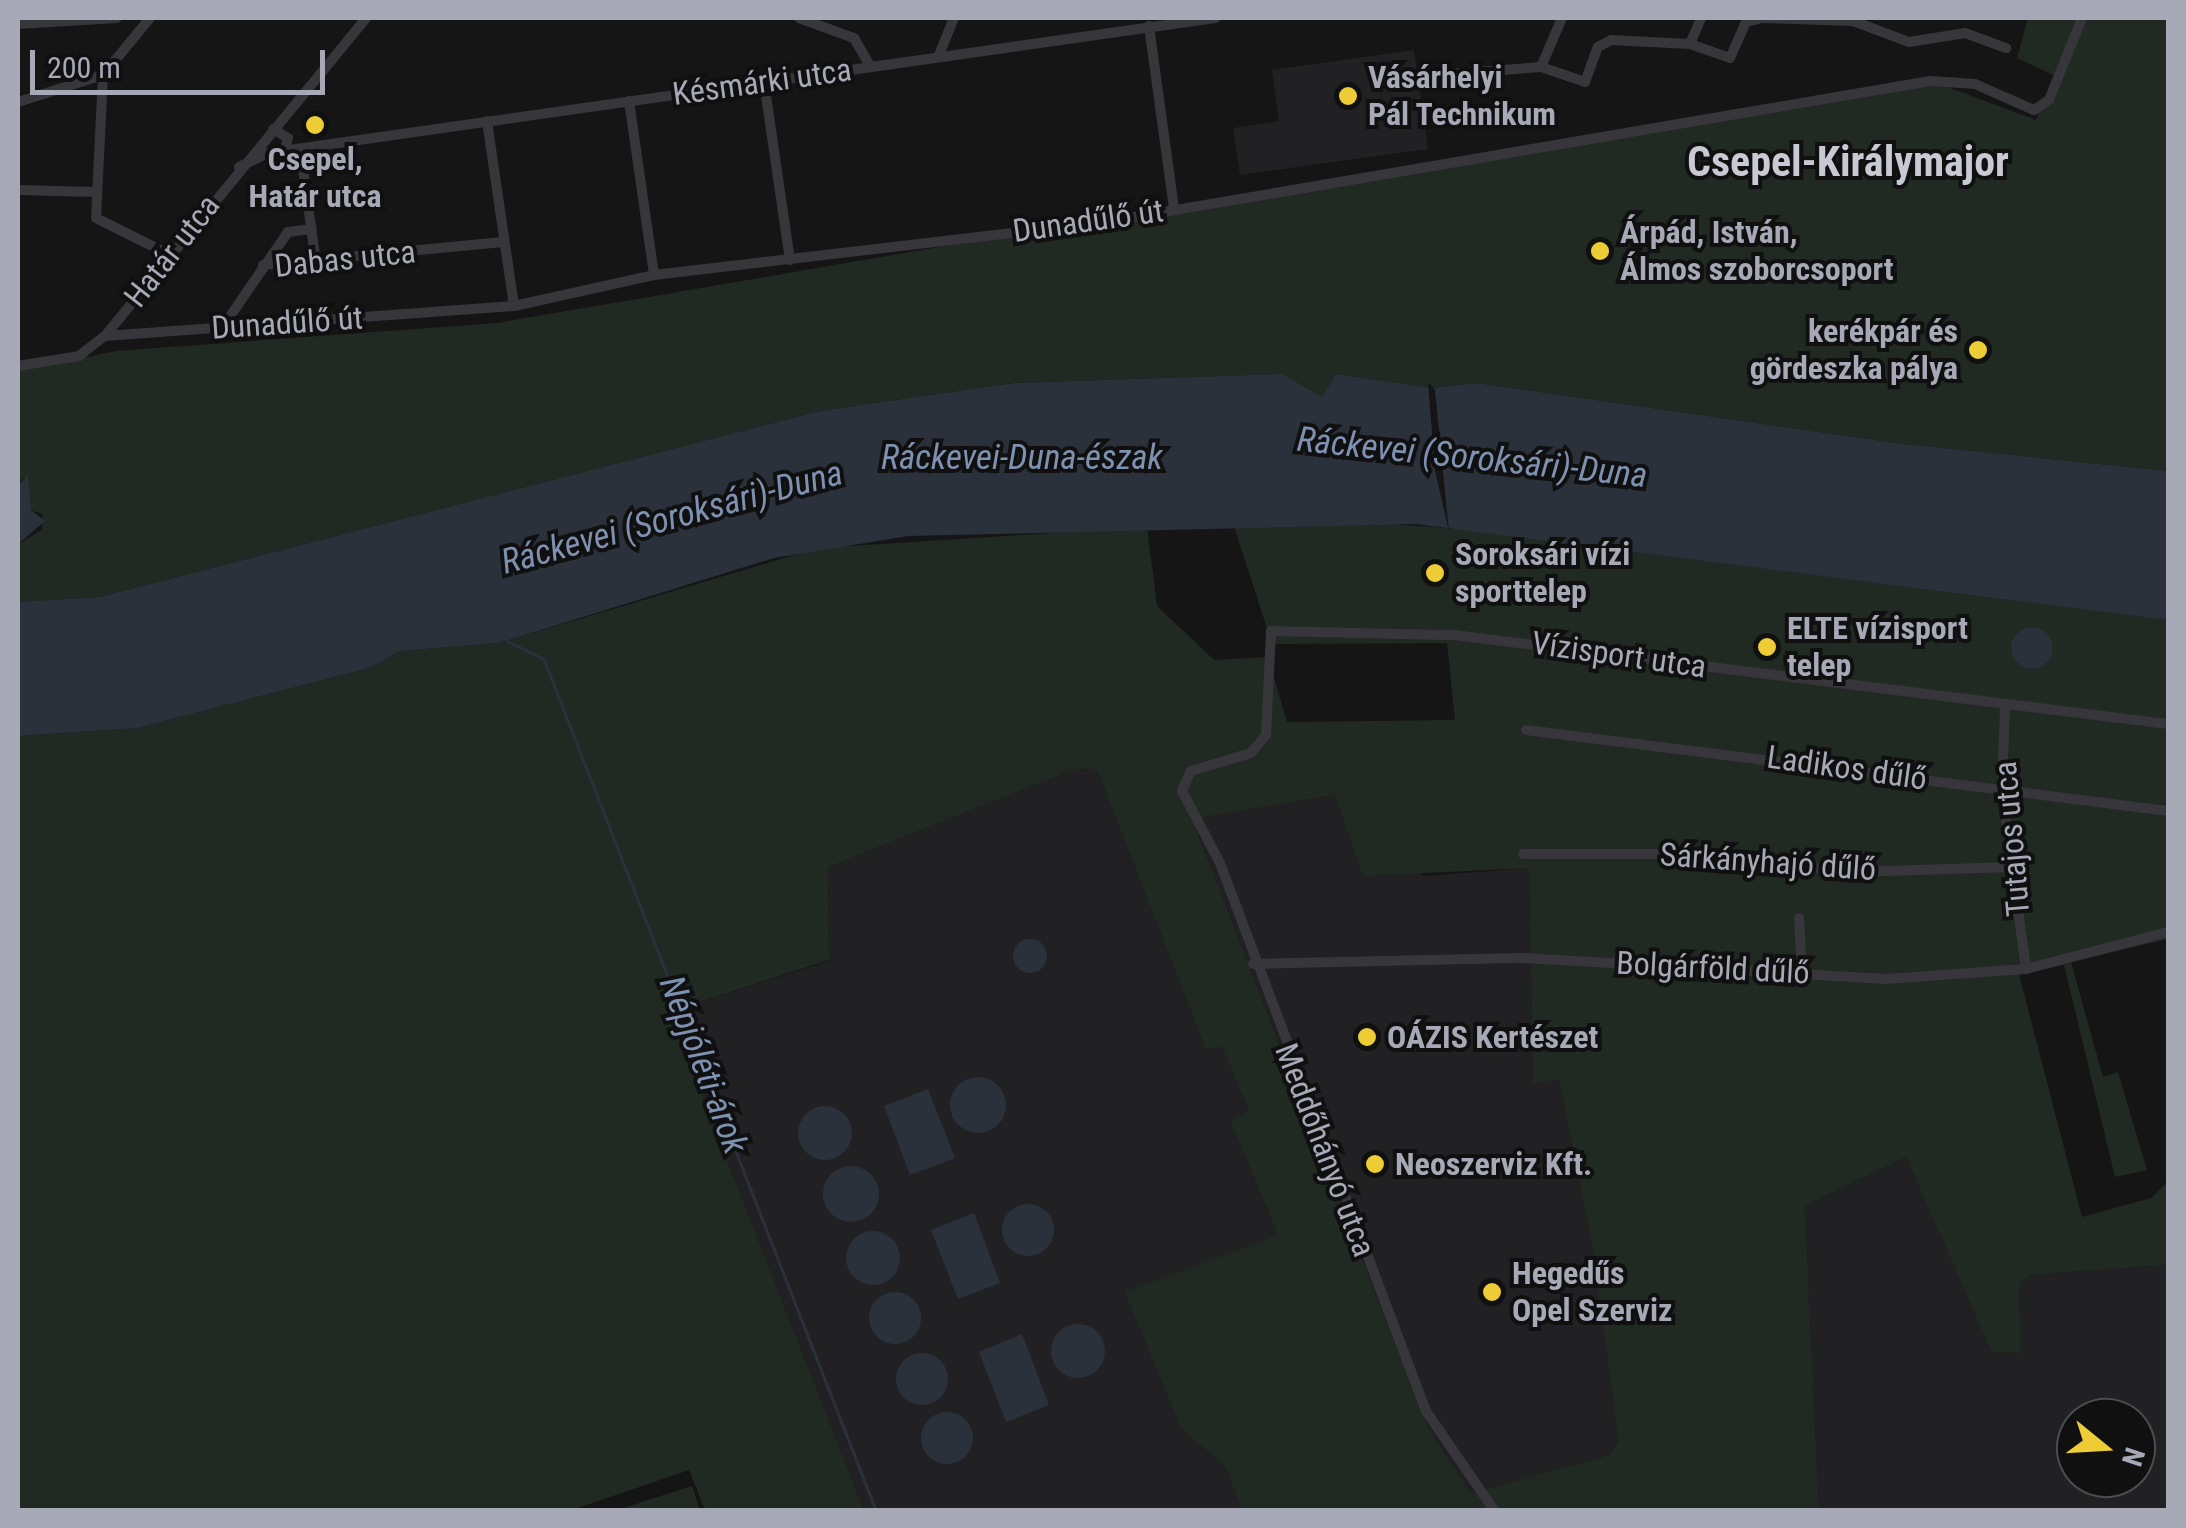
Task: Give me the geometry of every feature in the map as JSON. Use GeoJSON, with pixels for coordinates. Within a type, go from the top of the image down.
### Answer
{"type":"FeatureCollection","features":[{"type":"Feature","properties":{"kind":"street"},"geometry":{"type":"LineString","coordinates":[[18,24],[117,18]]}},
{"type":"Feature","properties":{"kind":"street"},"geometry":{"type":"LineString","coordinates":[[133,18],[148,20]]}},
{"type":"Feature","properties":{"kind":"street"},"geometry":{"type":"LineString","coordinates":[[284,152],[282,133],[293,100],[366,18]]}},
{"type":"Feature","properties":{"kind":"street"},"geometry":{"type":"LineString","coordinates":[[799,18],[854,38],[870,66]]}},
{"type":"Feature","properties":{"kind":"street"},"geometry":{"type":"LineString","coordinates":[[939,55],[954,18]]}},
{"type":"Feature","properties":{"kind":"street","name":"Késmárki utca"},"geometry":{"type":"LineString","coordinates":[[268,153],[1215,18]]}},
{"type":"Feature","properties":{"kind":"street"},"geometry":{"type":"LineString","coordinates":[[1541,67],[1562,18]]}},
{"type":"Feature","properties":{"kind":"street"},"geometry":{"type":"LineString","coordinates":[[1690,44],[1701,18]]}},
{"type":"Feature","properties":{"kind":"street"},"geometry":{"type":"LineString","coordinates":[[1433,76],[1541,67],[1585,82],[1598,47],[1611,40],[1690,44],[1730,58],[1746,22],[1762,18],[1853,21],[1909,42],[1966,33],[2006,48]]}},
{"type":"Feature","properties":{"kind":"street","name":"Dunadűlő út"},"geometry":{"type":"LineString","coordinates":[[105,336],[514,306],[654,274],[790,260],[1174,208],[1930,81],[1975,84],[2034,110],[2053,91],[2082,18]]}},
{"type":"Feature","properties":{"kind":"street"},"geometry":{"type":"LineString","coordinates":[[18,102],[103,74],[148,20]]}},
{"type":"Feature","properties":{"kind":"street"},"geometry":{"type":"LineString","coordinates":[[1150,26],[1174,208]]}},
{"type":"Feature","properties":{"kind":"street"},"geometry":{"type":"LineString","coordinates":[[103,74],[95,192],[99,223],[168,254]]}},
{"type":"Feature","properties":{"kind":"street"},"geometry":{"type":"LineString","coordinates":[[764,82],[790,260]]}},
{"type":"Feature","properties":{"kind":"street"},"geometry":{"type":"LineString","coordinates":[[629,101],[654,274]]}},
{"type":"Feature","properties":{"kind":"street"},"geometry":{"type":"LineString","coordinates":[[487,121],[514,306]]}},
{"type":"Feature","properties":{"kind":"street"},"geometry":{"type":"LineString","coordinates":[[282,133],[310,148]]}},
{"type":"Feature","properties":{"kind":"street","name":"Határ utca"},"geometry":{"type":"LineString","coordinates":[[105,336],[262,140],[282,133]]}},
{"type":"Feature","properties":{"kind":"street"},"geometry":{"type":"LineString","coordinates":[[262,140],[268,153]]}},
{"type":"Feature","properties":{"kind":"street","name":"Határ utca"},"geometry":{"type":"LineString","coordinates":[[239,167],[268,153]]}},
{"type":"Feature","properties":{"kind":"street"},"geometry":{"type":"LineString","coordinates":[[302,162],[316,263]]}},
{"type":"Feature","properties":{"kind":"street"},"geometry":{"type":"LineString","coordinates":[[18,190],[95,192]]}},
{"type":"Feature","properties":{"kind":"street"},"geometry":{"type":"LineString","coordinates":[[262,265],[288,232],[312,229]]}},
{"type":"Feature","properties":{"kind":"street","name":"Dabas utca"},"geometry":{"type":"LineString","coordinates":[[222,328],[262,265],[316,263],[503,242]]}},
{"type":"Feature","properties":{"kind":"street"},"geometry":{"type":"LineString","coordinates":[[18,366],[79,356],[105,336]]}},
{"type":"Feature","properties":{"kind":"street","name":"Vízisport utca"},"geometry":{"type":"LineString","coordinates":[[1182,778],[1251,753],[1266,735],[1271,631],[1579,648],[2006,708],[2168,724]]}},
{"type":"Feature","properties":{"kind":"street","name":"Tutajos utca"},"geometry":{"type":"LineString","coordinates":[[2006,708],[2002,789],[2026,969]]}},
{"type":"Feature","properties":{"kind":"street","name":"Ladikos dűlő"},"geometry":{"type":"LineString","coordinates":[[1526,730],[2168,811]]}},
{"type":"Feature","properties":{"kind":"street","name":"Meddőhányó utca"},"geometry":{"type":"LineString","coordinates":[[1182,778],[1426,1410],[1494,1510]]}},
{"type":"Feature","properties":{"kind":"street","name":"Sárkányhajó dűlő"},"geometry":{"type":"LineString","coordinates":[[1523,854],[1693,854],[1852,872],[2012,867]]}},
{"type":"Feature","properties":{"kind":"street"},"geometry":{"type":"LineString","coordinates":[[1800,918],[1802,972]]}},
{"type":"Feature","properties":{"kind":"street","name":"Bolgárföld dűlő"},"geometry":{"type":"LineString","coordinates":[[1253,964],[1523,958],[1886,979],[2026,969],[2168,932]]}},
{"type":"Feature","properties":{"kind":"shaded area"},"geometry":{"type":"Polygon","coordinates":[[[2028,18],[2076,18],[2065,49],[2079,18],[2168,18],[2168,471],[1903,444],[1476,383],[1433,388],[1336,374],[1322,398],[1281,374],[1014,383],[820,411],[100,597],[18,602],[18,544],[42,530],[42,514],[31,510],[23,478],[18,485],[18,371],[116,351],[497,323],[1923,78],[2036,120],[2055,76],[2017,58],[2028,18]]]}},
{"type":"Feature","properties":{"kind":"shaded area","name":"Vásárhelyi Pál Technikum"},"geometry":{"type":"Polygon","coordinates":[[[1414,50],[1428,149],[1240,175],[1233,128],[1279,121],[1272,70],[1414,50]]]}},
{"type":"Feature","properties":{"kind":"shaded area"},"geometry":{"type":"Polygon","coordinates":[[[1337,520],[1580,538],[2168,620],[2168,939],[2071,962],[2103,1077],[2118,1072],[2147,1170],[2115,1177],[2064,965],[2019,974],[2082,1217],[2151,1198],[2168,1181],[2168,1265],[2029,1275],[2019,1284],[2021,1353],[1992,1352],[1906,1157],[1805,1206],[1819,1510],[1242,1510],[1225,1466],[1182,1430],[1125,1292],[1278,1235],[1230,1120],[1249,1111],[1222,1046],[1206,1050],[1097,770],[1075,769],[828,867],[829,960],[669,1012],[864,1510],[705,1510],[689,1470],[572,1510],[18,1510],[18,736],[137,728],[369,668],[400,651],[499,643],[818,548],[1147,527],[1157,606],[1214,660],[1268,657],[1287,722],[1455,720],[1447,643],[1272,644],[1233,523],[1337,520]],[[1335,795],[1192,819],[1429,1430],[1471,1493],[1610,1455],[1618,1441],[1593,1250],[1559,1080],[1533,1083],[1529,868],[1363,876],[1335,795]]]}},
{"type":"Feature","properties":{"kind":"shaded area"},"geometry":{"type":"Polygon","coordinates":[[[1075,769],[1097,770],[1206,1050],[1222,1045],[1249,1111],[1230,1120],[1278,1235],[1182,1430],[1225,1466],[1242,1510],[864,1510],[669,1012],[829,961],[828,867],[1075,769]]]}},
{"type":"Feature","properties":{"kind":"shaded area"},"geometry":{"type":"Polygon","coordinates":[[[1335,795],[1423,876],[1529,868],[1533,1082],[1559,1080],[1593,1250],[1618,1441],[1610,1455],[1471,1493],[1429,1430],[1192,819],[1335,795]]]}},
{"type":"Feature","properties":{"kind":"shaded area"},"geometry":{"type":"Polygon","coordinates":[[[1906,1157],[1993,1352],[2021,1353],[2019,1284],[2029,1275],[2168,1265],[2168,1510],[1819,1510],[1805,1206],[1906,1157]]]}},
{"type":"Feature","properties":{"kind":"shaded area"},"geometry":{"type":"Polygon","coordinates":[[[692,1486],[700,1510],[617,1510],[692,1486]]]}},
{"type":"Feature","properties":{"kind":"water","name":"Ráckevei-Duna-észak"},"geometry":{"type":"Polygon","coordinates":[[[1282,374],[1322,397],[1336,374],[1433,388],[1476,383],[1903,444],[2168,471],[2168,620],[1415,524],[908,536],[774,558],[499,643],[400,651],[369,668],[137,728],[18,736],[18,602],[100,597],[820,411],[1014,383],[1282,374]]]}},
{"type":"Feature","properties":{"kind":"water"},"geometry":{"type":"Polygon","coordinates":[[[28,476],[31,510],[45,521],[18,544],[18,485],[28,476]]]}},
{"type":"Feature","properties":{"kind":"water"},"geometry":{"type":"Polygon","coordinates":[[[2032,627],[2047,633],[2053,648],[2047,663],[2032,669],[2017,663],[2011,648],[2017,633],[2032,627]]]}},
{"type":"Feature","properties":{"kind":"water"},"geometry":{"type":"Polygon","coordinates":[[[1030,939],[1042,944],[1047,956],[1042,968],[1030,973],[1018,968],[1013,956],[1018,944],[1030,939]]]}},
{"type":"Feature","properties":{"kind":"water"},"geometry":{"type":"Polygon","coordinates":[[[978,1077],[998,1085],[1006,1105],[998,1125],[978,1133],[958,1125],[950,1105],[958,1085],[978,1077]]]}},
{"type":"Feature","properties":{"kind":"water"},"geometry":{"type":"Polygon","coordinates":[[[928,1089],[955,1158],[910,1175],[884,1106],[928,1089]]]}},
{"type":"Feature","properties":{"kind":"water"},"geometry":{"type":"Polygon","coordinates":[[[825,1106],[844,1114],[852,1133],[844,1152],[825,1160],[806,1152],[798,1133],[806,1114],[825,1106]]]}},
{"type":"Feature","properties":{"kind":"water"},"geometry":{"type":"Polygon","coordinates":[[[851,1166],[871,1174],[879,1194],[871,1214],[851,1222],[831,1214],[823,1194],[831,1174],[851,1166]]]}},
{"type":"Feature","properties":{"kind":"water"},"geometry":{"type":"Polygon","coordinates":[[[1028,1204],[1046,1212],[1054,1230],[1046,1248],[1028,1256],[1010,1248],[1002,1230],[1010,1212],[1028,1204]]]}},
{"type":"Feature","properties":{"kind":"water"},"geometry":{"type":"Polygon","coordinates":[[[974,1213],[1000,1283],[958,1299],[931,1230],[974,1213]]]}},
{"type":"Feature","properties":{"kind":"water"},"geometry":{"type":"Polygon","coordinates":[[[873,1231],[892,1239],[900,1258],[892,1277],[873,1285],[854,1277],[846,1258],[854,1239],[873,1231]]]}},
{"type":"Feature","properties":{"kind":"water"},"geometry":{"type":"Polygon","coordinates":[[[895,1292],[914,1299],[921,1318],[914,1337],[895,1344],[876,1337],[869,1318],[876,1299],[895,1292]]]}},
{"type":"Feature","properties":{"kind":"water"},"geometry":{"type":"Polygon","coordinates":[[[1078,1324],[1097,1332],[1105,1351],[1097,1370],[1078,1378],[1059,1370],[1051,1351],[1059,1332],[1078,1324]]]}},
{"type":"Feature","properties":{"kind":"water"},"geometry":{"type":"Polygon","coordinates":[[[1022,1334],[1049,1405],[1006,1422],[979,1352],[1022,1334]]]}},
{"type":"Feature","properties":{"kind":"water"},"geometry":{"type":"Polygon","coordinates":[[[922,1353],[941,1360],[948,1379],[941,1398],[922,1405],[903,1398],[896,1379],[903,1360],[922,1353]]]}},
{"type":"Feature","properties":{"kind":"water"},"geometry":{"type":"Polygon","coordinates":[[[947,1412],[965,1420],[973,1438],[965,1456],[947,1464],[929,1456],[921,1438],[929,1420],[947,1412]]]}},
{"type":"Feature","properties":{"kind":"pier"},"geometry":{"type":"Polygon","coordinates":[[[1428,382],[1435,390],[1449,532],[1435,470],[1428,382]]]}},
{"type":"Feature","properties":{"kind":"waterway","name":"Népjóléti-árok"},"geometry":{"type":"LineString","coordinates":[[507,641],[544,659],[876,1510]]}},
{"type":"Feature","properties":{"kind":"place","name":"Vásárhelyi Pál Technikum"},"geometry":{"type":"Point","coordinates":[1348,96]}},
{"type":"Feature","properties":{"kind":"place","name":"Csepel, Határ utca"},"geometry":{"type":"Point","coordinates":[315,125]}},
{"type":"Feature","properties":{"kind":"place","name":"Árpád, István, Álmos szoborcsoport"},"geometry":{"type":"Point","coordinates":[1600,251]}},
{"type":"Feature","properties":{"kind":"place","name":"kerékpár és gördeszka pálya"},"geometry":{"type":"Point","coordinates":[1978,350]}},
{"type":"Feature","properties":{"kind":"place","name":"Soroksári vízi sporttelep"},"geometry":{"type":"Point","coordinates":[1435,573]}},
{"type":"Feature","properties":{"kind":"place","name":"ELTE vízisport telep"},"geometry":{"type":"Point","coordinates":[1767,647]}},
{"type":"Feature","properties":{"kind":"place","name":"OÁZIS Kertészet"},"geometry":{"type":"Point","coordinates":[1367,1037]}},
{"type":"Feature","properties":{"kind":"place","name":"Neoszerviz Kft."},"geometry":{"type":"Point","coordinates":[1375,1164]}},
{"type":"Feature","properties":{"kind":"place","name":"Hegedűs Opel Szerviz"},"geometry":{"type":"Point","coordinates":[1492,1292]}},
{"type":"Feature","properties":{"kind":"district","name":"Csepel-Királymajor"},"geometry":{"type":"Point","coordinates":[1848,162]}},
{"type":"Feature","properties":{"kind":"water label","name":"Ráckevei (Soroksári)-Duna"},"geometry":{"type":"Point","coordinates":[1472,458]}},
{"type":"Feature","properties":{"kind":"water label","name":"Ráckevei (Soroksári)-Duna"},"geometry":{"type":"Point","coordinates":[672,518]}}]}
